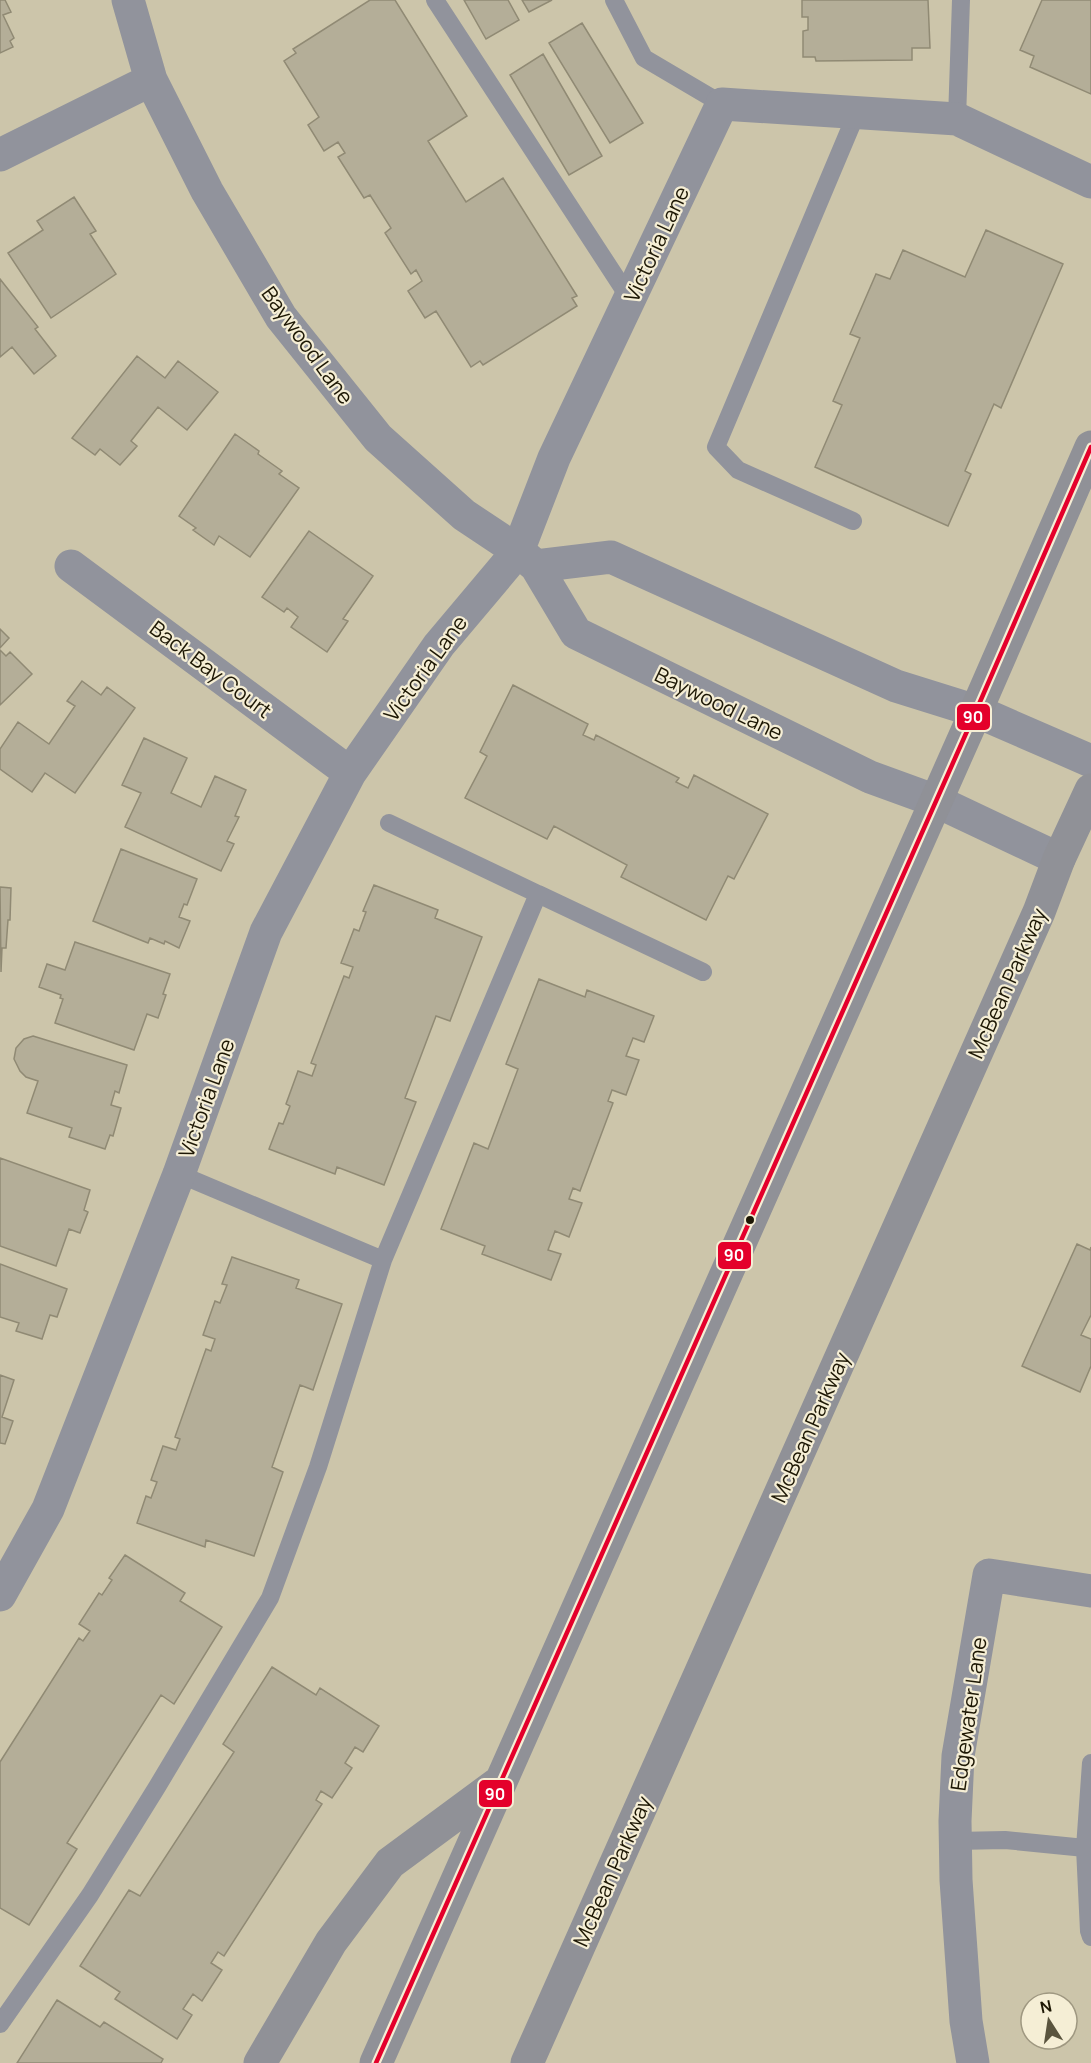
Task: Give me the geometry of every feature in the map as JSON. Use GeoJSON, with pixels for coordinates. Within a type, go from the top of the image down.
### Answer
{"type":"FeatureCollection","features":[{"type":"Feature","properties":{"kind":"main road"},"geometry":{"type":"LineString","coordinates":[[376,2063],[1091,447]]}},
{"type":"Feature","properties":{"kind":"main road","name":"McBean Parkway"},"geometry":{"type":"LineString","coordinates":[[527,2063],[1039,912],[1059,859],[1091,790]]}},
{"type":"Feature","properties":{"kind":"main road"},"geometry":{"type":"LineString","coordinates":[[260,2063],[331,1942],[390,1863],[499,1783]]}},
{"type":"Feature","properties":{"kind":"street","name":"Baywood Lane"},"geometry":{"type":"LineString","coordinates":[[128,0],[151,80],[207,191],[281,317],[378,438],[465,515],[526,558],[576,633],[870,777],[936,801],[1059,859]]}},
{"type":"Feature","properties":{"kind":"street"},"geometry":{"type":"LineString","coordinates":[[0,154],[151,80]]}},
{"type":"Feature","properties":{"kind":"street"},"geometry":{"type":"LineString","coordinates":[[722,104],[957,119],[1091,182]]}},
{"type":"Feature","properties":{"kind":"street","name":"Victoria Lane"},"geometry":{"type":"LineString","coordinates":[[0,1595],[48,1509],[179,1174],[266,932],[350,773],[439,645],[526,558],[554,458],[722,104]]}},
{"type":"Feature","properties":{"kind":"street"},"geometry":{"type":"LineString","coordinates":[[526,558],[611,557],[896,686],[976,711],[1091,761]]}},
{"type":"Feature","properties":{"kind":"street","name":"Back Bay Court"},"geometry":{"type":"LineString","coordinates":[[71,566],[350,773]]}},
{"type":"Feature","properties":{"kind":"street","name":"Edgewater Lane"},"geometry":{"type":"LineString","coordinates":[[973,2063],[966,2021],[956,1880],[958,1756],[989,1575],[1091,1591]]}},
{"type":"Feature","properties":{"kind":"lane"},"geometry":{"type":"LineString","coordinates":[[435,0],[630,299]]}},
{"type":"Feature","properties":{"kind":"lane"},"geometry":{"type":"LineString","coordinates":[[614,0],[644,58],[722,104]]}},
{"type":"Feature","properties":{"kind":"lane"},"geometry":{"type":"LineString","coordinates":[[957,119],[961,0]]}},
{"type":"Feature","properties":{"kind":"lane"},"geometry":{"type":"LineString","coordinates":[[853,521],[738,470],[716,447],[857,112]]}},
{"type":"Feature","properties":{"kind":"lane"},"geometry":{"type":"LineString","coordinates":[[389,823],[703,972]]}},
{"type":"Feature","properties":{"kind":"lane"},"geometry":{"type":"LineString","coordinates":[[0,2024],[90,1895],[270,1598],[318,1467],[383,1260],[538,894]]}},
{"type":"Feature","properties":{"kind":"lane"},"geometry":{"type":"LineString","coordinates":[[179,1174],[383,1260]]}},
{"type":"Feature","properties":{"kind":"lane"},"geometry":{"type":"LineString","coordinates":[[1091,1763],[1085,1848],[1091,1937]]}},
{"type":"Feature","properties":{"kind":"lane"},"geometry":{"type":"LineString","coordinates":[[956,1841],[1005,1840],[1085,1848]]}},
{"type":"Feature","properties":{"kind":"building"},"geometry":{"type":"Polygon","coordinates":[[[0,0],[5,0],[11,12],[3,15],[14,38],[10,41],[13,47],[0,53],[0,0]]]}},
{"type":"Feature","properties":{"kind":"building"},"geometry":{"type":"Polygon","coordinates":[[[370,0],[395,0],[467,116],[428,141],[466,202],[503,178],[577,296],[572,298],[577,306],[483,365],[480,361],[471,367],[436,311],[425,318],[408,291],[422,281],[416,270],[411,274],[385,233],[391,228],[370,195],[364,198],[338,157],[345,153],[338,142],[324,151],[308,125],[319,117],[284,61],[296,53],[293,49],[370,0]]]}},
{"type":"Feature","properties":{"kind":"building"},"geometry":{"type":"Polygon","coordinates":[[[464,0],[508,0],[519,20],[486,39],[464,0]]]}},
{"type":"Feature","properties":{"kind":"building"},"geometry":{"type":"Polygon","coordinates":[[[522,0],[552,0],[529,12],[522,0]]]}},
{"type":"Feature","properties":{"kind":"building"},"geometry":{"type":"Polygon","coordinates":[[[802,0],[928,0],[930,48],[912,48],[912,60],[816,61],[815,57],[803,57],[803,31],[808,30],[808,17],[802,17],[802,0]]]}},
{"type":"Feature","properties":{"kind":"building"},"geometry":{"type":"Polygon","coordinates":[[[1042,0],[1091,0],[1091,94],[1030,67],[1034,56],[1020,50],[1042,0]]]}},
{"type":"Feature","properties":{"kind":"building"},"geometry":{"type":"Polygon","coordinates":[[[582,23],[643,123],[610,143],[549,43],[582,23]]]}},
{"type":"Feature","properties":{"kind":"building"},"geometry":{"type":"Polygon","coordinates":[[[543,54],[602,156],[569,175],[510,75],[543,54]]]}},
{"type":"Feature","properties":{"kind":"building"},"geometry":{"type":"Polygon","coordinates":[[[74,197],[96,231],[90,234],[116,274],[51,318],[8,253],[43,230],[37,221],[74,197]]]}},
{"type":"Feature","properties":{"kind":"building"},"geometry":{"type":"Polygon","coordinates":[[[986,230],[1063,264],[1001,408],[994,404],[965,471],[971,474],[948,526],[815,467],[842,405],[833,401],[860,338],[850,334],[876,274],[890,279],[903,250],[965,277],[986,230]]]}},
{"type":"Feature","properties":{"kind":"building"},"geometry":{"type":"Polygon","coordinates":[[[0,279],[38,327],[35,329],[56,356],[34,374],[12,347],[0,357],[0,279]]]}},
{"type":"Feature","properties":{"kind":"building"},"geometry":{"type":"Polygon","coordinates":[[[137,356],[165,378],[178,361],[218,392],[187,430],[158,407],[131,441],[137,446],[120,465],[100,449],[95,455],[72,438],[137,356]]]}},
{"type":"Feature","properties":{"kind":"building"},"geometry":{"type":"Polygon","coordinates":[[[235,434],[259,451],[258,454],[282,471],[279,474],[299,488],[250,557],[219,536],[214,545],[193,530],[196,528],[179,516],[235,434]]]}},
{"type":"Feature","properties":{"kind":"building"},"geometry":{"type":"Polygon","coordinates":[[[309,531],[373,576],[343,619],[348,621],[327,652],[291,627],[298,617],[287,608],[284,612],[262,597],[309,531]]]}},
{"type":"Feature","properties":{"kind":"building"},"geometry":{"type":"Polygon","coordinates":[[[0,629],[9,638],[0,648],[0,629]]]}},
{"type":"Feature","properties":{"kind":"building"},"geometry":{"type":"Polygon","coordinates":[[[0,650],[6,656],[10,652],[32,674],[0,705],[0,650]]]}},
{"type":"Feature","properties":{"kind":"building"},"geometry":{"type":"Polygon","coordinates":[[[82,681],[101,695],[107,687],[135,708],[75,793],[45,773],[32,792],[0,769],[0,749],[18,722],[49,744],[75,706],[67,701],[82,681]]]}},
{"type":"Feature","properties":{"kind":"building"},"geometry":{"type":"Polygon","coordinates":[[[513,685],[588,724],[583,735],[594,740],[596,735],[679,778],[676,782],[688,788],[694,775],[768,814],[734,879],[728,876],[706,920],[621,877],[627,865],[554,826],[547,839],[465,798],[487,756],[480,752],[513,685]]]}},
{"type":"Feature","properties":{"kind":"building"},"geometry":{"type":"Polygon","coordinates":[[[144,738],[187,758],[171,793],[201,807],[215,776],[246,790],[235,816],[239,817],[227,841],[234,844],[221,871],[125,827],[141,793],[122,785],[144,738]]]}},
{"type":"Feature","properties":{"kind":"building"},"geometry":{"type":"Polygon","coordinates":[[[121,849],[197,879],[187,905],[184,904],[179,917],[190,921],[179,948],[165,941],[164,944],[150,938],[148,943],[93,921],[121,849]]]}},
{"type":"Feature","properties":{"kind":"building"},"geometry":{"type":"Polygon","coordinates":[[[374,885],[438,910],[435,918],[482,937],[450,1021],[436,1016],[405,1098],[416,1102],[384,1185],[337,1167],[335,1174],[269,1149],[279,1123],[283,1124],[290,1106],[286,1104],[298,1071],[312,1076],[316,1065],[311,1063],[344,976],[349,978],[353,967],[341,963],[354,929],[359,931],[366,912],[363,911],[374,885]]]}},
{"type":"Feature","properties":{"kind":"building"},"geometry":{"type":"Polygon","coordinates":[[[0,887],[11,888],[10,920],[8,920],[6,948],[2,948],[1,972],[0,887]]]}},
{"type":"Feature","properties":{"kind":"building"},"geometry":{"type":"Polygon","coordinates":[[[75,942],[170,974],[158,1018],[147,1014],[134,1050],[55,1023],[63,999],[60,998],[61,995],[39,987],[47,964],[65,970],[75,942]]]}},
{"type":"Feature","properties":{"kind":"building"},"geometry":{"type":"Polygon","coordinates":[[[539,979],[585,997],[587,990],[654,1016],[644,1042],[633,1038],[626,1056],[639,1060],[626,1095],[612,1090],[608,1101],[613,1103],[580,1191],[573,1188],[569,1199],[582,1203],[569,1237],[555,1231],[548,1250],[561,1254],[551,1280],[482,1254],[485,1246],[441,1229],[474,1143],[488,1149],[518,1069],[506,1064],[539,979]]]}},
{"type":"Feature","properties":{"kind":"building"},"geometry":{"type":"Polygon","coordinates":[[[33,1036],[127,1065],[119,1093],[115,1091],[111,1105],[121,1108],[113,1136],[110,1135],[105,1149],[69,1137],[72,1128],[27,1113],[38,1081],[26,1077],[14,1059],[16,1048],[24,1039],[33,1036]]]}},
{"type":"Feature","properties":{"kind":"building"},"geometry":{"type":"Polygon","coordinates":[[[0,1158],[90,1190],[84,1210],[88,1212],[80,1233],[69,1229],[56,1266],[0,1246],[0,1158]]]}},
{"type":"Feature","properties":{"kind":"building"},"geometry":{"type":"Polygon","coordinates":[[[1077,1244],[1090,1250],[1091,1247],[1091,1315],[1081,1335],[1091,1339],[1091,1366],[1080,1392],[1022,1366],[1077,1244]]]}},
{"type":"Feature","properties":{"kind":"building"},"geometry":{"type":"Polygon","coordinates":[[[232,1257],[299,1280],[296,1288],[342,1304],[313,1390],[300,1385],[272,1467],[283,1472],[254,1556],[206,1540],[205,1547],[137,1523],[146,1496],[151,1498],[157,1482],[151,1480],[163,1446],[176,1450],[180,1439],[175,1437],[206,1349],[211,1351],[215,1339],[203,1335],[215,1301],[220,1303],[227,1285],[222,1284],[232,1257]]]}},
{"type":"Feature","properties":{"kind":"building"},"geometry":{"type":"Polygon","coordinates":[[[0,1264],[67,1289],[57,1317],[50,1315],[42,1339],[16,1331],[19,1323],[0,1317],[0,1264]]]}},
{"type":"Feature","properties":{"kind":"building"},"geometry":{"type":"Polygon","coordinates":[[[0,1375],[14,1380],[2,1417],[13,1421],[5,1444],[0,1443],[0,1375]]]}},
{"type":"Feature","properties":{"kind":"building"},"geometry":{"type":"Polygon","coordinates":[[[125,1555],[185,1593],[180,1601],[222,1627],[174,1704],[161,1695],[67,1843],[77,1849],[29,1925],[0,1908],[0,1762],[79,1638],[83,1641],[90,1631],[79,1624],[99,1593],[102,1595],[112,1580],[109,1578],[125,1555]]]}},
{"type":"Feature","properties":{"kind":"building"},"geometry":{"type":"Polygon","coordinates":[[[272,1667],[316,1695],[320,1688],[379,1726],[363,1752],[355,1747],[345,1763],[352,1768],[332,1798],[321,1791],[316,1800],[322,1804],[224,1956],[218,1952],[211,1963],[222,1970],[202,2001],[193,1994],[183,2009],[192,2015],[177,2039],[115,1999],[120,1992],[80,1966],[129,1890],[140,1896],[234,1752],[223,1744],[272,1667]]]}},
{"type":"Feature","properties":{"kind":"building"},"geometry":{"type":"Polygon","coordinates":[[[57,2000],[100,2027],[104,2022],[163,2059],[161,2063],[17,2063],[57,2000]]]}},
{"type":"Feature","properties":{"kind":"transit line","name":"90"},"geometry":{"type":"LineString","coordinates":[[376,2063],[1091,447]]}}]}
